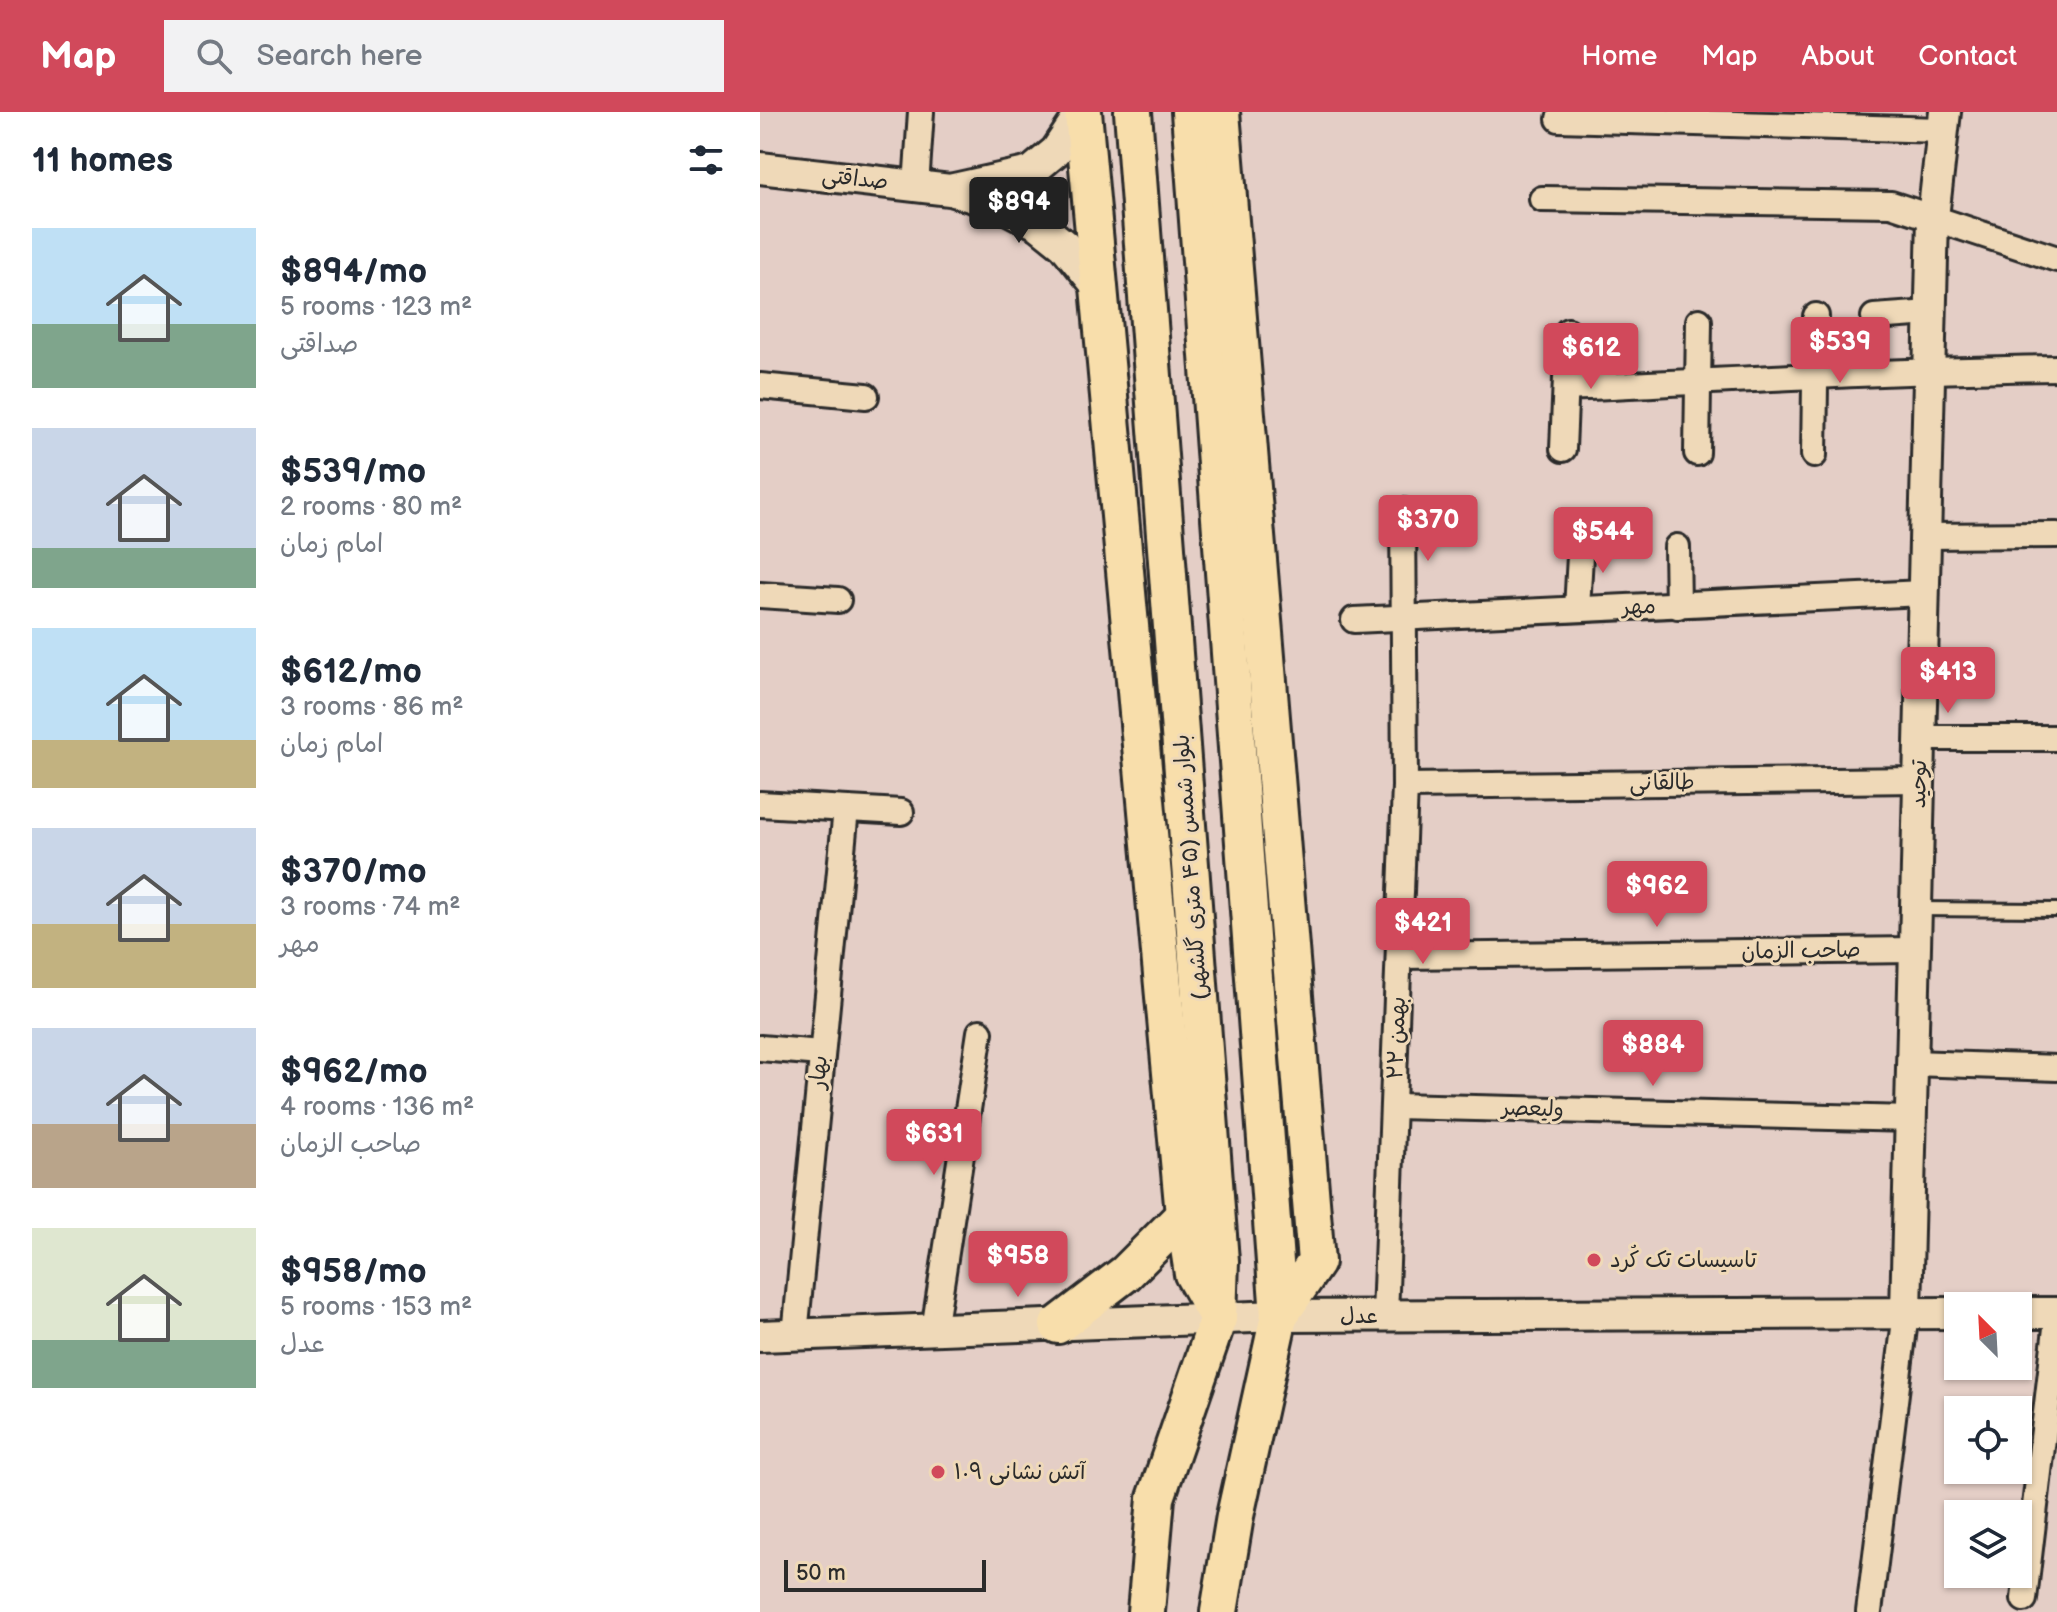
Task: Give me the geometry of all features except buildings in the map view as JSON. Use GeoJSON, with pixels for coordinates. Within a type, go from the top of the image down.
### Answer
{"type":"FeatureCollection","features":[{"type":"Feature","properties":{"kind":"main road"},"geometry":{"type":"LineString","coordinates":[[1083,112],[1184,1215],[1193,1274],[1218,1318]]}},
{"type":"Feature","properties":{"kind":"main road","name":"بلوار شمس (۴۵ متری گلشهر)"},"geometry":{"type":"LineString","coordinates":[[1133,112],[1220,1261],[1218,1318],[1156,1498],[1146,1612]]}},
{"type":"Feature","properties":{"kind":"main road"},"geometry":{"type":"LineString","coordinates":[[1190,112],[1279,1316],[1235,1516],[1219,1612]]}},
{"type":"Feature","properties":{"kind":"main road"},"geometry":{"type":"LineString","coordinates":[[1221,112],[1316,1262],[1279,1316]]}},
{"type":"Feature","properties":{"kind":"main road"},"geometry":{"type":"LineString","coordinates":[[1058,1325],[1126,1273],[1184,1215]]}},
{"type":"Feature","properties":{"kind":"street"},"geometry":{"type":"LineString","coordinates":[[916,186],[921,112]]}},
{"type":"Feature","properties":{"kind":"street"},"geometry":{"type":"LineString","coordinates":[[950,190],[1031,172],[1056,151],[1083,112]]}},
{"type":"Feature","properties":{"kind":"street"},"geometry":{"type":"LineString","coordinates":[[1559,119],[1943,121]]}},
{"type":"Feature","properties":{"kind":"street","name":"توحید"},"geometry":{"type":"LineString","coordinates":[[1906,1312],[1930,313],[1933,217],[1943,121]]}},
{"type":"Feature","properties":{"kind":"street","name":"صداقتی"},"geometry":{"type":"LineString","coordinates":[[760,168],[950,190]]}},
{"type":"Feature","properties":{"kind":"street"},"geometry":{"type":"LineString","coordinates":[[950,190],[1003,206],[1039,225],[1064,245],[1098,287]]}},
{"type":"Feature","properties":{"kind":"street"},"geometry":{"type":"LineString","coordinates":[[1542,199],[1891,204],[2057,259]]}},
{"type":"Feature","properties":{"kind":"street"},"geometry":{"type":"LineString","coordinates":[[1874,317],[1930,313]]}},
{"type":"Feature","properties":{"kind":"street"},"geometry":{"type":"LineString","coordinates":[[1814,455],[1816,316]]}},
{"type":"Feature","properties":{"kind":"street"},"geometry":{"type":"LineString","coordinates":[[1697,453],[1699,321]]}},
{"type":"Feature","properties":{"kind":"street"},"geometry":{"type":"LineString","coordinates":[[1563,449],[1568,331]]}},
{"type":"Feature","properties":{"kind":"street"},"geometry":{"type":"LineString","coordinates":[[1567,388],[1929,370],[2057,368]]}},
{"type":"Feature","properties":{"kind":"street"},"geometry":{"type":"LineString","coordinates":[[760,386],[866,396]]}},
{"type":"Feature","properties":{"kind":"street","name":"۲۲ بهمن"},"geometry":{"type":"LineString","coordinates":[[1385,1316],[1405,786],[1403,511]]}},
{"type":"Feature","properties":{"kind":"street"},"geometry":{"type":"LineString","coordinates":[[1925,536],[2057,535]]}},
{"type":"Feature","properties":{"kind":"street"},"geometry":{"type":"LineString","coordinates":[[1577,609],[1581,538]]}},
{"type":"Feature","properties":{"kind":"street"},"geometry":{"type":"LineString","coordinates":[[1677,547],[1678,606]]}},
{"type":"Feature","properties":{"kind":"street","name":"مهر"},"geometry":{"type":"LineString","coordinates":[[1354,620],[1923,593]]}},
{"type":"Feature","properties":{"kind":"street"},"geometry":{"type":"LineString","coordinates":[[760,595],[838,600]]}},
{"type":"Feature","properties":{"kind":"street"},"geometry":{"type":"LineString","coordinates":[[1920,738],[2057,738]]}},
{"type":"Feature","properties":{"kind":"street","name":"طالقانی"},"geometry":{"type":"LineString","coordinates":[[1405,786],[1919,780]]}},
{"type":"Feature","properties":{"kind":"street"},"geometry":{"type":"LineString","coordinates":[[760,804],[901,812]]}},
{"type":"Feature","properties":{"kind":"street","name":"بهار"},"geometry":{"type":"LineString","coordinates":[[795,1335],[846,809]]}},
{"type":"Feature","properties":{"kind":"street","name":"صاحب الزمان"},"geometry":{"type":"LineString","coordinates":[[1400,956],[1915,950]]}},
{"type":"Feature","properties":{"kind":"street"},"geometry":{"type":"LineString","coordinates":[[934,1330],[980,1032]]}},
{"type":"Feature","properties":{"kind":"street"},"geometry":{"type":"LineString","coordinates":[[760,1048],[821,1053]]}},
{"type":"Feature","properties":{"kind":"street"},"geometry":{"type":"LineString","coordinates":[[1912,1063],[2057,1068]]}},
{"type":"Feature","properties":{"kind":"street","name":"ولیعصر"},"geometry":{"type":"LineString","coordinates":[[1395,1106],[1911,1119]]}},
{"type":"Feature","properties":{"kind":"street"},"geometry":{"type":"LineString","coordinates":[[1869,1612],[1906,1312]]}},
{"type":"Feature","properties":{"kind":"street","name":"عدل"},"geometry":{"type":"LineString","coordinates":[[760,1336],[1279,1316],[1944,1313]]}},
{"type":"Feature","properties":{"kind":"street"},"geometry":{"type":"LineString","coordinates":[[2032,1313],[2057,1313]]}},
{"type":"Feature","properties":{"kind":"street"},"geometry":{"type":"LineString","coordinates":[[2024,1599],[2057,1320]]}},
{"type":"Feature","properties":{"kind":"lane"},"geometry":{"type":"LineString","coordinates":[[1916,909],[2057,910]]}},
{"type":"Feature","properties":{"kind":"place","name":"تاسیسات تک کُرد"},"geometry":{"type":"Point","coordinates":[1594,1260]}},
{"type":"Feature","properties":{"kind":"place","name":"آتش نشانی ۱۰۹"},"geometry":{"type":"Point","coordinates":[938,1472]}}]}
